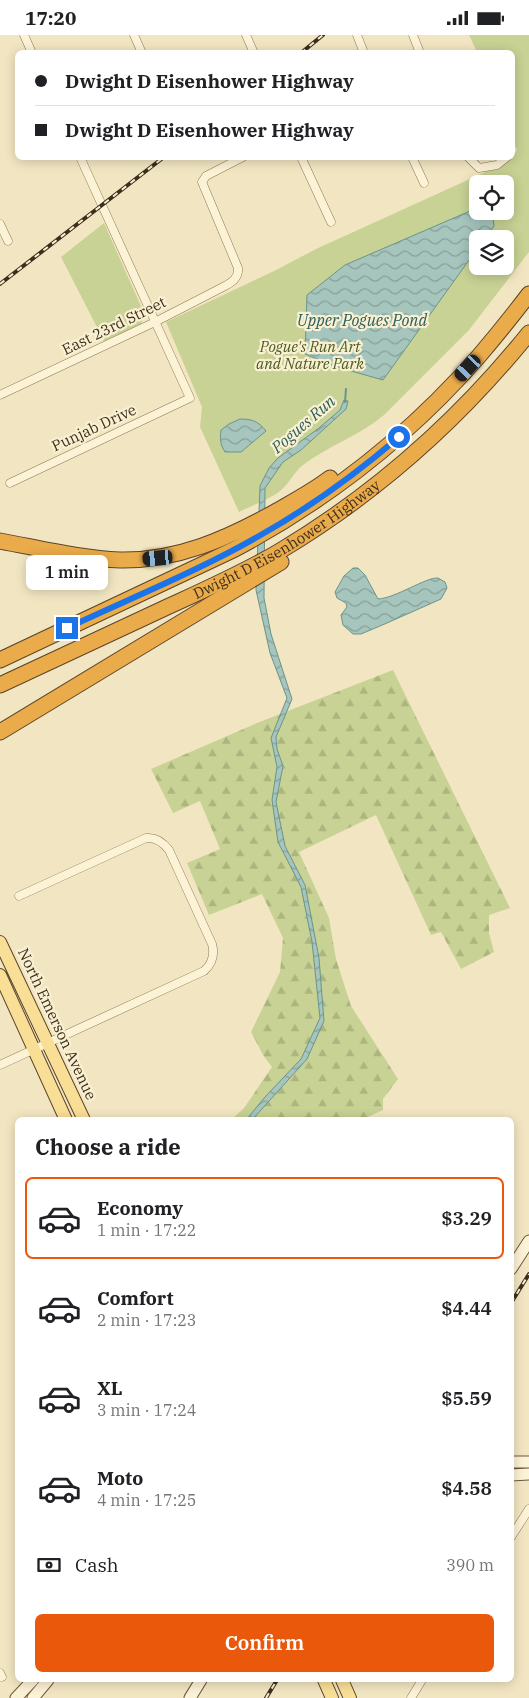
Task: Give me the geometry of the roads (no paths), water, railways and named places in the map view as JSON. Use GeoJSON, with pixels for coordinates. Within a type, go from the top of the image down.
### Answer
{"type":"FeatureCollection","features":[{"type":"Feature","properties":{"kind":"highway","name":"Dwight D Eisenhower Highway"},"geometry":{"type":"LineString","coordinates":[[0,660],[239,547],[280,516],[318,499],[370,461],[409,428],[439,399],[479,356],[529,294]]}},
{"type":"Feature","properties":{"kind":"highway","name":"Dwight D Eisenhower Highway"},"geometry":{"type":"LineString","coordinates":[[0,685],[237,581],[279,557],[303,546],[402,465],[445,427],[484,387],[529,333]]}},
{"type":"Feature","properties":{"kind":"highway"},"geometry":{"type":"LineString","coordinates":[[0,541],[91,557],[138,560],[191,551],[240,530],[280,516]]}},
{"type":"Feature","properties":{"kind":"highway"},"geometry":{"type":"LineString","coordinates":[[0,732],[237,581]]}},
{"type":"Feature","properties":{"kind":"main road","name":"North Emerson Avenue"},"geometry":{"type":"LineString","coordinates":[[0,942],[41,1046],[65,1117]]}},
{"type":"Feature","properties":{"kind":"main road","name":"North Emerson Avenue"},"geometry":{"type":"LineString","coordinates":[[0,975],[82,1117]]}},
{"type":"Feature","properties":{"kind":"main road"},"geometry":{"type":"LineString","coordinates":[[514,1264],[529,1241]]}},
{"type":"Feature","properties":{"kind":"main road"},"geometry":{"type":"LineString","coordinates":[[514,1462],[529,1462]]}},
{"type":"Feature","properties":{"kind":"main road"},"geometry":{"type":"LineString","coordinates":[[514,1475],[529,1474]]}},
{"type":"Feature","properties":{"kind":"main road"},"geometry":{"type":"LineString","coordinates":[[25,1695],[32,1682]]}},
{"type":"Feature","properties":{"kind":"main road"},"geometry":{"type":"LineString","coordinates":[[25,1695],[45,1682]]}},
{"type":"Feature","properties":{"kind":"main road"},"geometry":{"type":"LineString","coordinates":[[190,1698],[200,1682]]}},
{"type":"Feature","properties":{"kind":"main road"},"geometry":{"type":"LineString","coordinates":[[325,1682],[332,1698]]}},
{"type":"Feature","properties":{"kind":"main road"},"geometry":{"type":"LineString","coordinates":[[343,1682],[350,1698]]}},
{"type":"Feature","properties":{"kind":"street"},"geometry":{"type":"LineString","coordinates":[[24,35],[31,50]]}},
{"type":"Feature","properties":{"kind":"street"},"geometry":{"type":"LineString","coordinates":[[134,35],[141,50]]}},
{"type":"Feature","properties":{"kind":"street"},"geometry":{"type":"LineString","coordinates":[[246,35],[253,50]]}},
{"type":"Feature","properties":{"kind":"street"},"geometry":{"type":"LineString","coordinates":[[356,35],[363,50]]}},
{"type":"Feature","properties":{"kind":"street"},"geometry":{"type":"LineString","coordinates":[[413,35],[419,50]]}},
{"type":"Feature","properties":{"kind":"street"},"geometry":{"type":"LineString","coordinates":[[81,160],[155,322]]}},
{"type":"Feature","properties":{"kind":"street","name":"East 23rd Street"},"geometry":{"type":"LineString","coordinates":[[0,395],[155,322],[233,281],[237,276],[238,269],[202,182],[206,176],[237,160]]}},
{"type":"Feature","properties":{"kind":"street"},"geometry":{"type":"LineString","coordinates":[[302,160],[331,222]]}},
{"type":"Feature","properties":{"kind":"street"},"geometry":{"type":"LineString","coordinates":[[413,160],[424,183]]}},
{"type":"Feature","properties":{"kind":"street"},"geometry":{"type":"LineString","coordinates":[[471,160],[480,168],[497,165],[503,160]]}},
{"type":"Feature","properties":{"kind":"street"},"geometry":{"type":"LineString","coordinates":[[0,224],[8,241]]}},
{"type":"Feature","properties":{"kind":"street","name":"Punjab Drive"},"geometry":{"type":"LineString","coordinates":[[10,483],[190,398],[155,322]]}},
{"type":"Feature","properties":{"kind":"street"},"geometry":{"type":"LineString","coordinates":[[0,1065],[204,971],[212,960],[214,950],[169,850],[159,840],[152,838],[146,838],[19,896]]}},
{"type":"Feature","properties":{"kind":"street"},"geometry":{"type":"LineString","coordinates":[[514,1532],[529,1509]]}},
{"type":"Feature","properties":{"kind":"street"},"geometry":{"type":"LineString","coordinates":[[411,1698],[421,1682]]}},
{"type":"Feature","properties":{"kind":"water","name":"Upper Pogues Pond"},"geometry":{"type":"Polygon","coordinates":[[[469,211],[469,220],[493,220],[494,226],[491,230],[469,230],[469,260],[383,380],[337,367],[305,354],[307,295],[345,265],[469,211]]]}},
{"type":"Feature","properties":{"kind":"water"},"geometry":{"type":"Polygon","coordinates":[[[344,400],[348,401],[346,409],[301,450],[283,462],[265,488],[264,598],[271,634],[292,699],[276,737],[277,749],[283,766],[276,802],[285,846],[305,885],[319,958],[324,1021],[307,1059],[255,1117],[248,1117],[301,1059],[320,1018],[312,942],[301,887],[278,842],[272,800],[277,767],[271,738],[287,698],[270,653],[256,590],[260,486],[269,468],[278,458],[340,410],[344,400]]]}},
{"type":"Feature","properties":{"kind":"water"},"geometry":{"type":"Polygon","coordinates":[[[240,419],[254,421],[266,431],[241,452],[225,452],[222,447],[221,430],[240,419]]]}},
{"type":"Feature","properties":{"kind":"water"},"geometry":{"type":"Polygon","coordinates":[[[353,568],[358,568],[365,575],[378,599],[438,578],[445,582],[447,588],[441,599],[361,634],[353,634],[343,625],[341,615],[347,607],[346,603],[337,598],[335,592],[344,576],[353,568]]]}},
{"type":"Feature","properties":{"kind":"waterway","name":"Pogues Run"},"geometry":{"type":"LineString","coordinates":[[345,402],[346,389]]}},
{"type":"Feature","properties":{"kind":"railway"},"geometry":{"type":"LineString","coordinates":[[305,50],[323,35]]}},
{"type":"Feature","properties":{"kind":"railway"},"geometry":{"type":"LineString","coordinates":[[0,284],[160,160]]}},
{"type":"Feature","properties":{"kind":"railway"},"geometry":{"type":"LineString","coordinates":[[514,1298],[529,1274]]}},
{"type":"Feature","properties":{"kind":"railway"},"geometry":{"type":"LineString","coordinates":[[266,1698],[276,1682]]}},
{"type":"Feature","properties":{"kind":"park label","name":"Pogue's Run Art and Nature Park"},"geometry":{"type":"Point","coordinates":[310,356]}}]}
